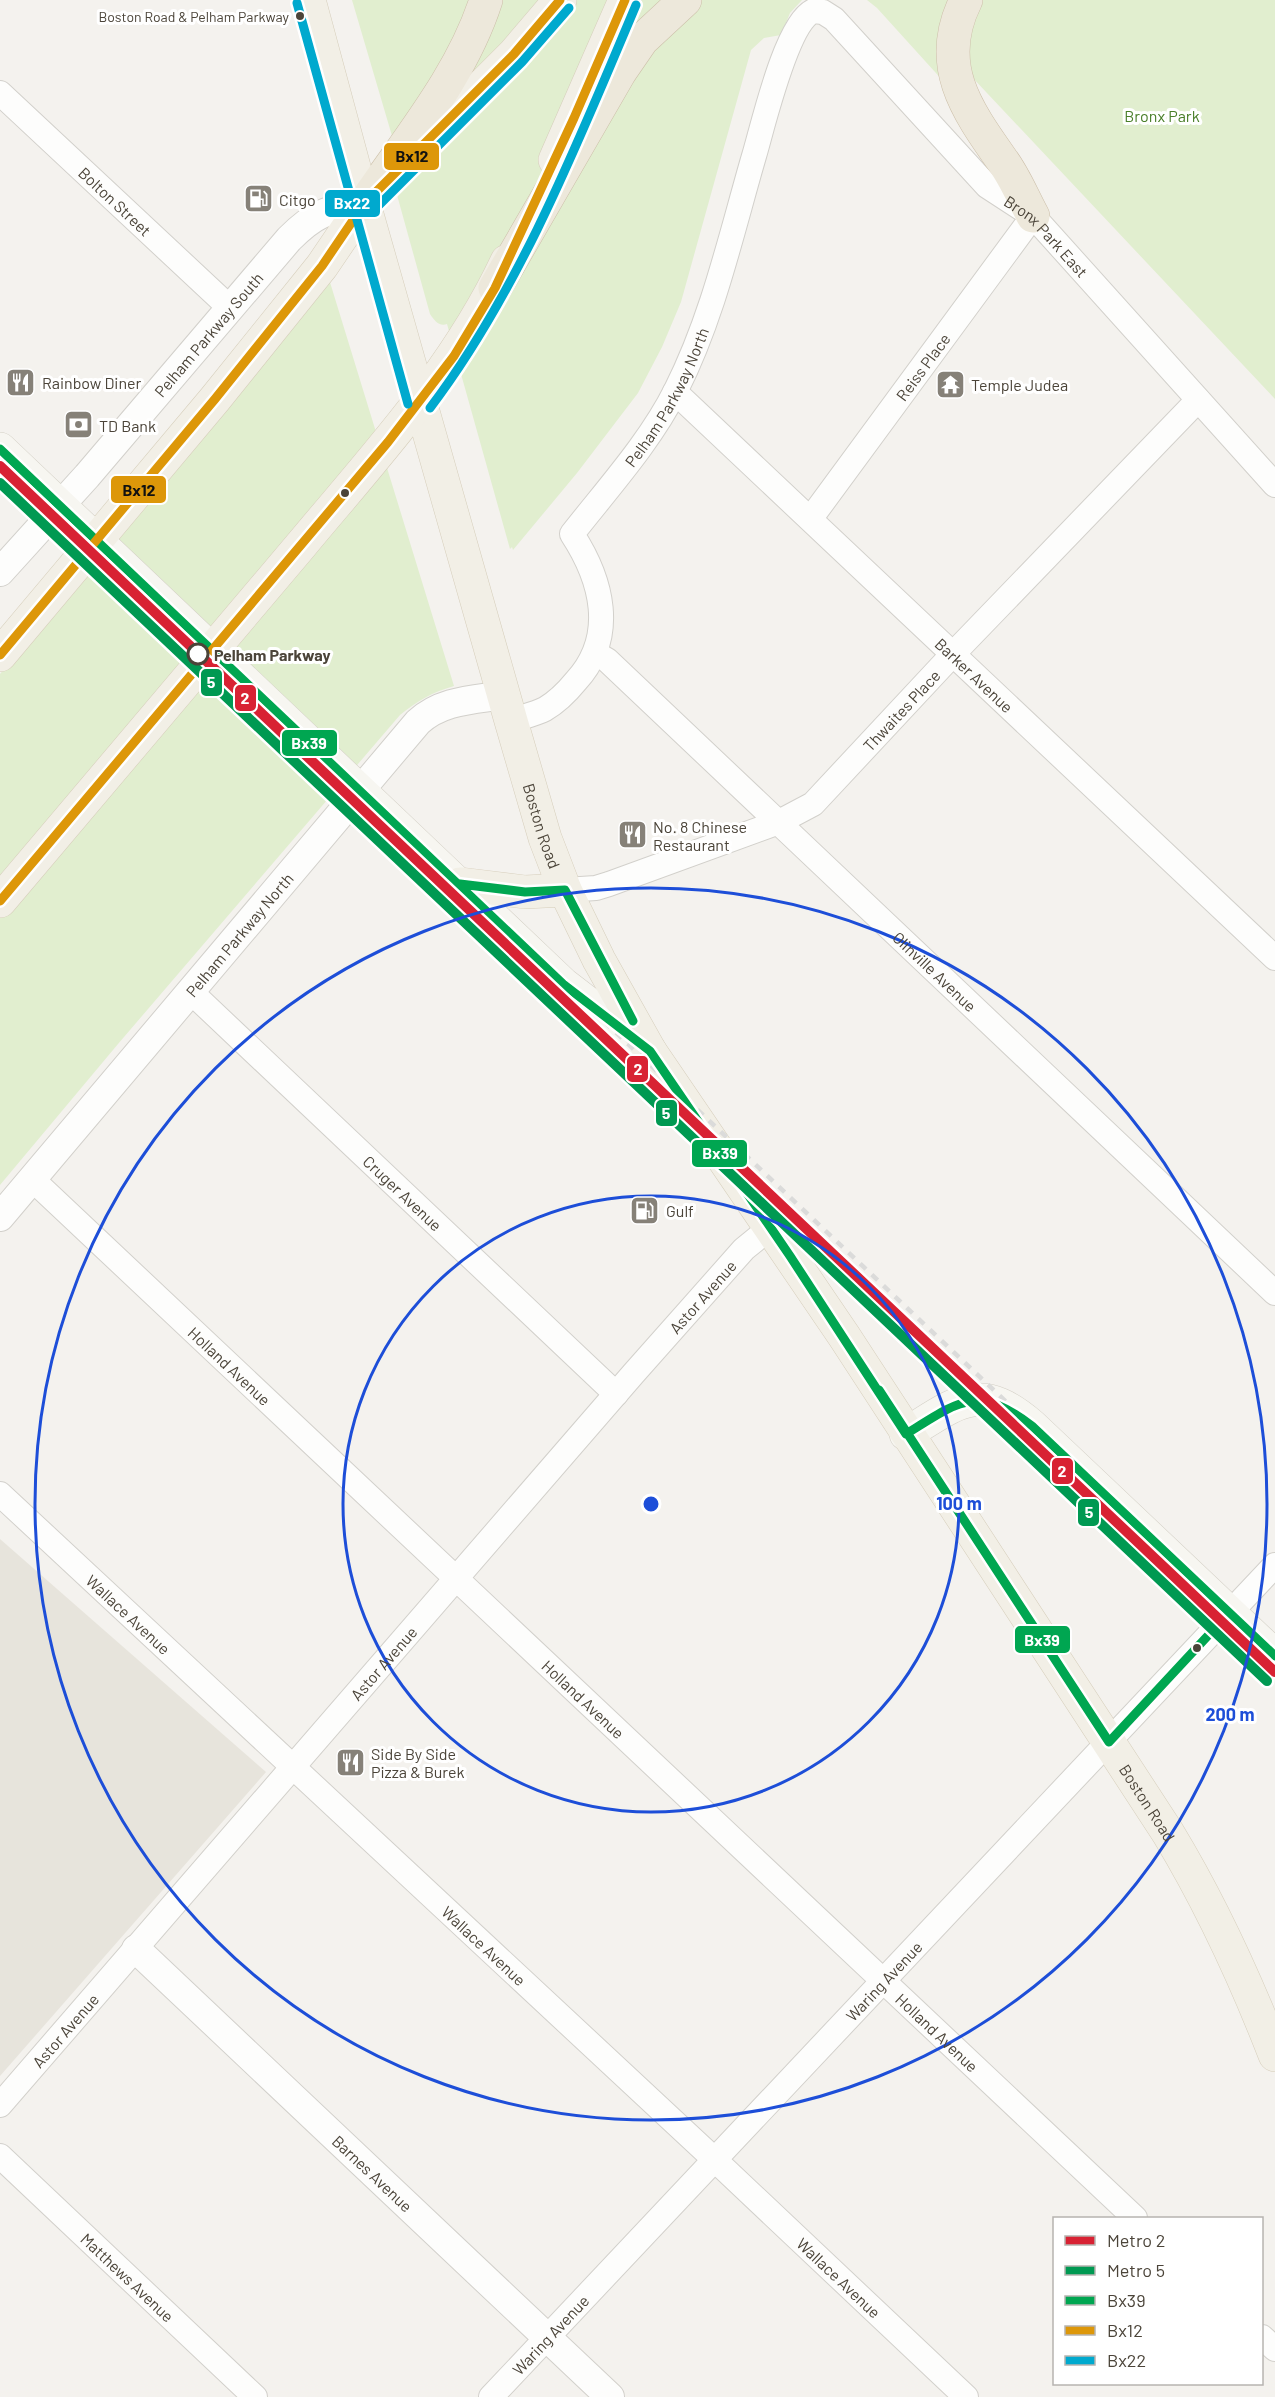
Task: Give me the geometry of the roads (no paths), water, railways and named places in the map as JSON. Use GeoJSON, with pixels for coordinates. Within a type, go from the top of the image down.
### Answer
{"type":"FeatureCollection","features":[{"type":"Feature","properties":{"kind":"highway"},"geometry":{"type":"LineString","coordinates":[[364,204],[458,63],[474,33],[486,0]]}},
{"type":"Feature","properties":{"kind":"highway"},"geometry":{"type":"LineString","coordinates":[[495,288],[620,72],[642,40],[685,0]]}},
{"type":"Feature","properties":{"kind":"highway"},"geometry":{"type":"LineString","coordinates":[[966,0],[957,19],[953,38],[953,64],[956,77],[980,130],[1004,162],[1033,216]]}},
{"type":"Feature","properties":{"kind":"main road","name":"Boston Road"},"geometry":{"type":"LineString","coordinates":[[309,0],[364,204],[507,708],[545,838],[565,890],[599,960],[650,1051],[771,1227],[1168,1833],[1204,1895],[1251,1995],[1275,2055]]}},
{"type":"Feature","properties":{"kind":"main road"},"geometry":{"type":"LineString","coordinates":[[0,655],[215,399],[315,274],[364,204],[493,76],[560,0]]}},
{"type":"Feature","properties":{"kind":"main road"},"geometry":{"type":"LineString","coordinates":[[0,901],[213,651],[420,401],[454,356],[495,288],[574,118],[625,0]]}},
{"type":"Feature","properties":{"kind":"main road"},"geometry":{"type":"LineString","coordinates":[[0,449],[563,984],[650,1051]]}},
{"type":"Feature","properties":{"kind":"main road"},"geometry":{"type":"LineString","coordinates":[[460,884],[525,892],[565,890]]}},
{"type":"Feature","properties":{"kind":"main road"},"geometry":{"type":"LineString","coordinates":[[906,1434],[950,1407],[967,1400],[985,1399],[1001,1404],[1032,1426],[1275,1656]]}},
{"type":"Feature","properties":{"kind":"street","name":"Bronx Park East"},"geometry":{"type":"LineString","coordinates":[[805,16],[813,10],[818,10],[834,19],[987,186],[1033,216],[1275,485]]}},
{"type":"Feature","properties":{"kind":"street","name":"Pelham Parkway North"},"geometry":{"type":"LineString","coordinates":[[0,1217],[418,722],[434,709],[466,701],[507,708],[543,710],[554,703],[583,674],[595,653],[601,626],[599,592],[594,572],[572,534],[640,447],[675,392],[688,364],[712,300],[780,67],[805,16]]}},
{"type":"Feature","properties":{"kind":"street","name":"Bolton Street"},"geometry":{"type":"LineString","coordinates":[[0,93],[230,308]]}},
{"type":"Feature","properties":{"kind":"street","name":"Pelham Parkway South"},"geometry":{"type":"LineString","coordinates":[[0,572],[280,249],[307,223],[326,211],[364,204]]}},
{"type":"Feature","properties":{"kind":"street","name":"Reiss Place"},"geometry":{"type":"LineString","coordinates":[[811,518],[1033,216]]}},
{"type":"Feature","properties":{"kind":"street","name":"Barker Avenue"},"geometry":{"type":"LineString","coordinates":[[675,392],[1275,958]]}},
{"type":"Feature","properties":{"kind":"street","name":"Thwaites Place"},"geometry":{"type":"LineString","coordinates":[[565,890],[596,888],[609,884],[778,822],[802,811],[821,798],[953,654],[1198,400]]}},
{"type":"Feature","properties":{"kind":"street","name":"Olinville Avenue"},"geometry":{"type":"LineString","coordinates":[[595,653],[607,660],[1275,1293]]}},
{"type":"Feature","properties":{"kind":"street","name":"Cruger Avenue"},"geometry":{"type":"LineString","coordinates":[[191,992],[616,1394]]}},
{"type":"Feature","properties":{"kind":"street","name":"Holland Avenue"},"geometry":{"type":"LineString","coordinates":[[32,1179],[454,1579],[1134,2217]]}},
{"type":"Feature","properties":{"kind":"street","name":"Astor Avenue"},"geometry":{"type":"LineString","coordinates":[[0,2105],[616,1394],[744,1249],[771,1227]]}},
{"type":"Feature","properties":{"kind":"street","name":"Wallace Avenue"},"geometry":{"type":"LineString","coordinates":[[0,1494],[966,2397]]}},
{"type":"Feature","properties":{"kind":"street","name":"Waring Avenue"},"geometry":{"type":"LineString","coordinates":[[491,2397],[1275,1565]]}},
{"type":"Feature","properties":{"kind":"street","name":"Barnes Avenue"},"geometry":{"type":"LineString","coordinates":[[136,1949],[610,2397]]}},
{"type":"Feature","properties":{"kind":"street","name":"Matthews Avenue"},"geometry":{"type":"LineString","coordinates":[[0,2156],[255,2397]]}},
{"type":"Feature","properties":{"kind":"street"},"geometry":{"type":"LineString","coordinates":[[1263,2338],[1275,2349]]}},
{"type":"Feature","properties":{"kind":"railway"},"geometry":{"type":"LineString","coordinates":[[0,450],[1275,1656]]}},
{"type":"Feature","properties":{"kind":"metro line","name":"2"},"geometry":{"type":"LineString","coordinates":[[0,466],[1275,1672]]}},
{"type":"Feature","properties":{"kind":"metro line","name":"5"},"geometry":{"type":"LineString","coordinates":[[0,483],[1267,1681]]}},
{"type":"Feature","properties":{"kind":"place","name":"Boston Road & Pelham Parkway"},"geometry":{"type":"Point","coordinates":[300,16]}},
{"type":"Feature","properties":{"kind":"place","name":"Citgo"},"geometry":{"type":"Point","coordinates":[258,199]}},
{"type":"Feature","properties":{"kind":"place","name":"Rainbow Diner"},"geometry":{"type":"Point","coordinates":[21,382]}},
{"type":"Feature","properties":{"kind":"place","name":"Temple Judea"},"geometry":{"type":"Point","coordinates":[950,384]}},
{"type":"Feature","properties":{"kind":"place","name":"TD Bank"},"geometry":{"type":"Point","coordinates":[78,425]}},
{"type":"Feature","properties":{"kind":"place","name":"Pelham Parkway"},"geometry":{"type":"Point","coordinates":[198,654]}},
{"type":"Feature","properties":{"kind":"place","name":"No. 8 Chinese Restaurant"},"geometry":{"type":"Point","coordinates":[632,835]}},
{"type":"Feature","properties":{"kind":"place","name":"Gulf"},"geometry":{"type":"Point","coordinates":[645,1210]}},
{"type":"Feature","properties":{"kind":"place","name":"Side By Side Pizza & Burek"},"geometry":{"type":"Point","coordinates":[350,1762]}},
{"type":"Feature","properties":{"kind":"park label","name":"Bronx Park"},"geometry":{"type":"Point","coordinates":[1162,115]}}]}
